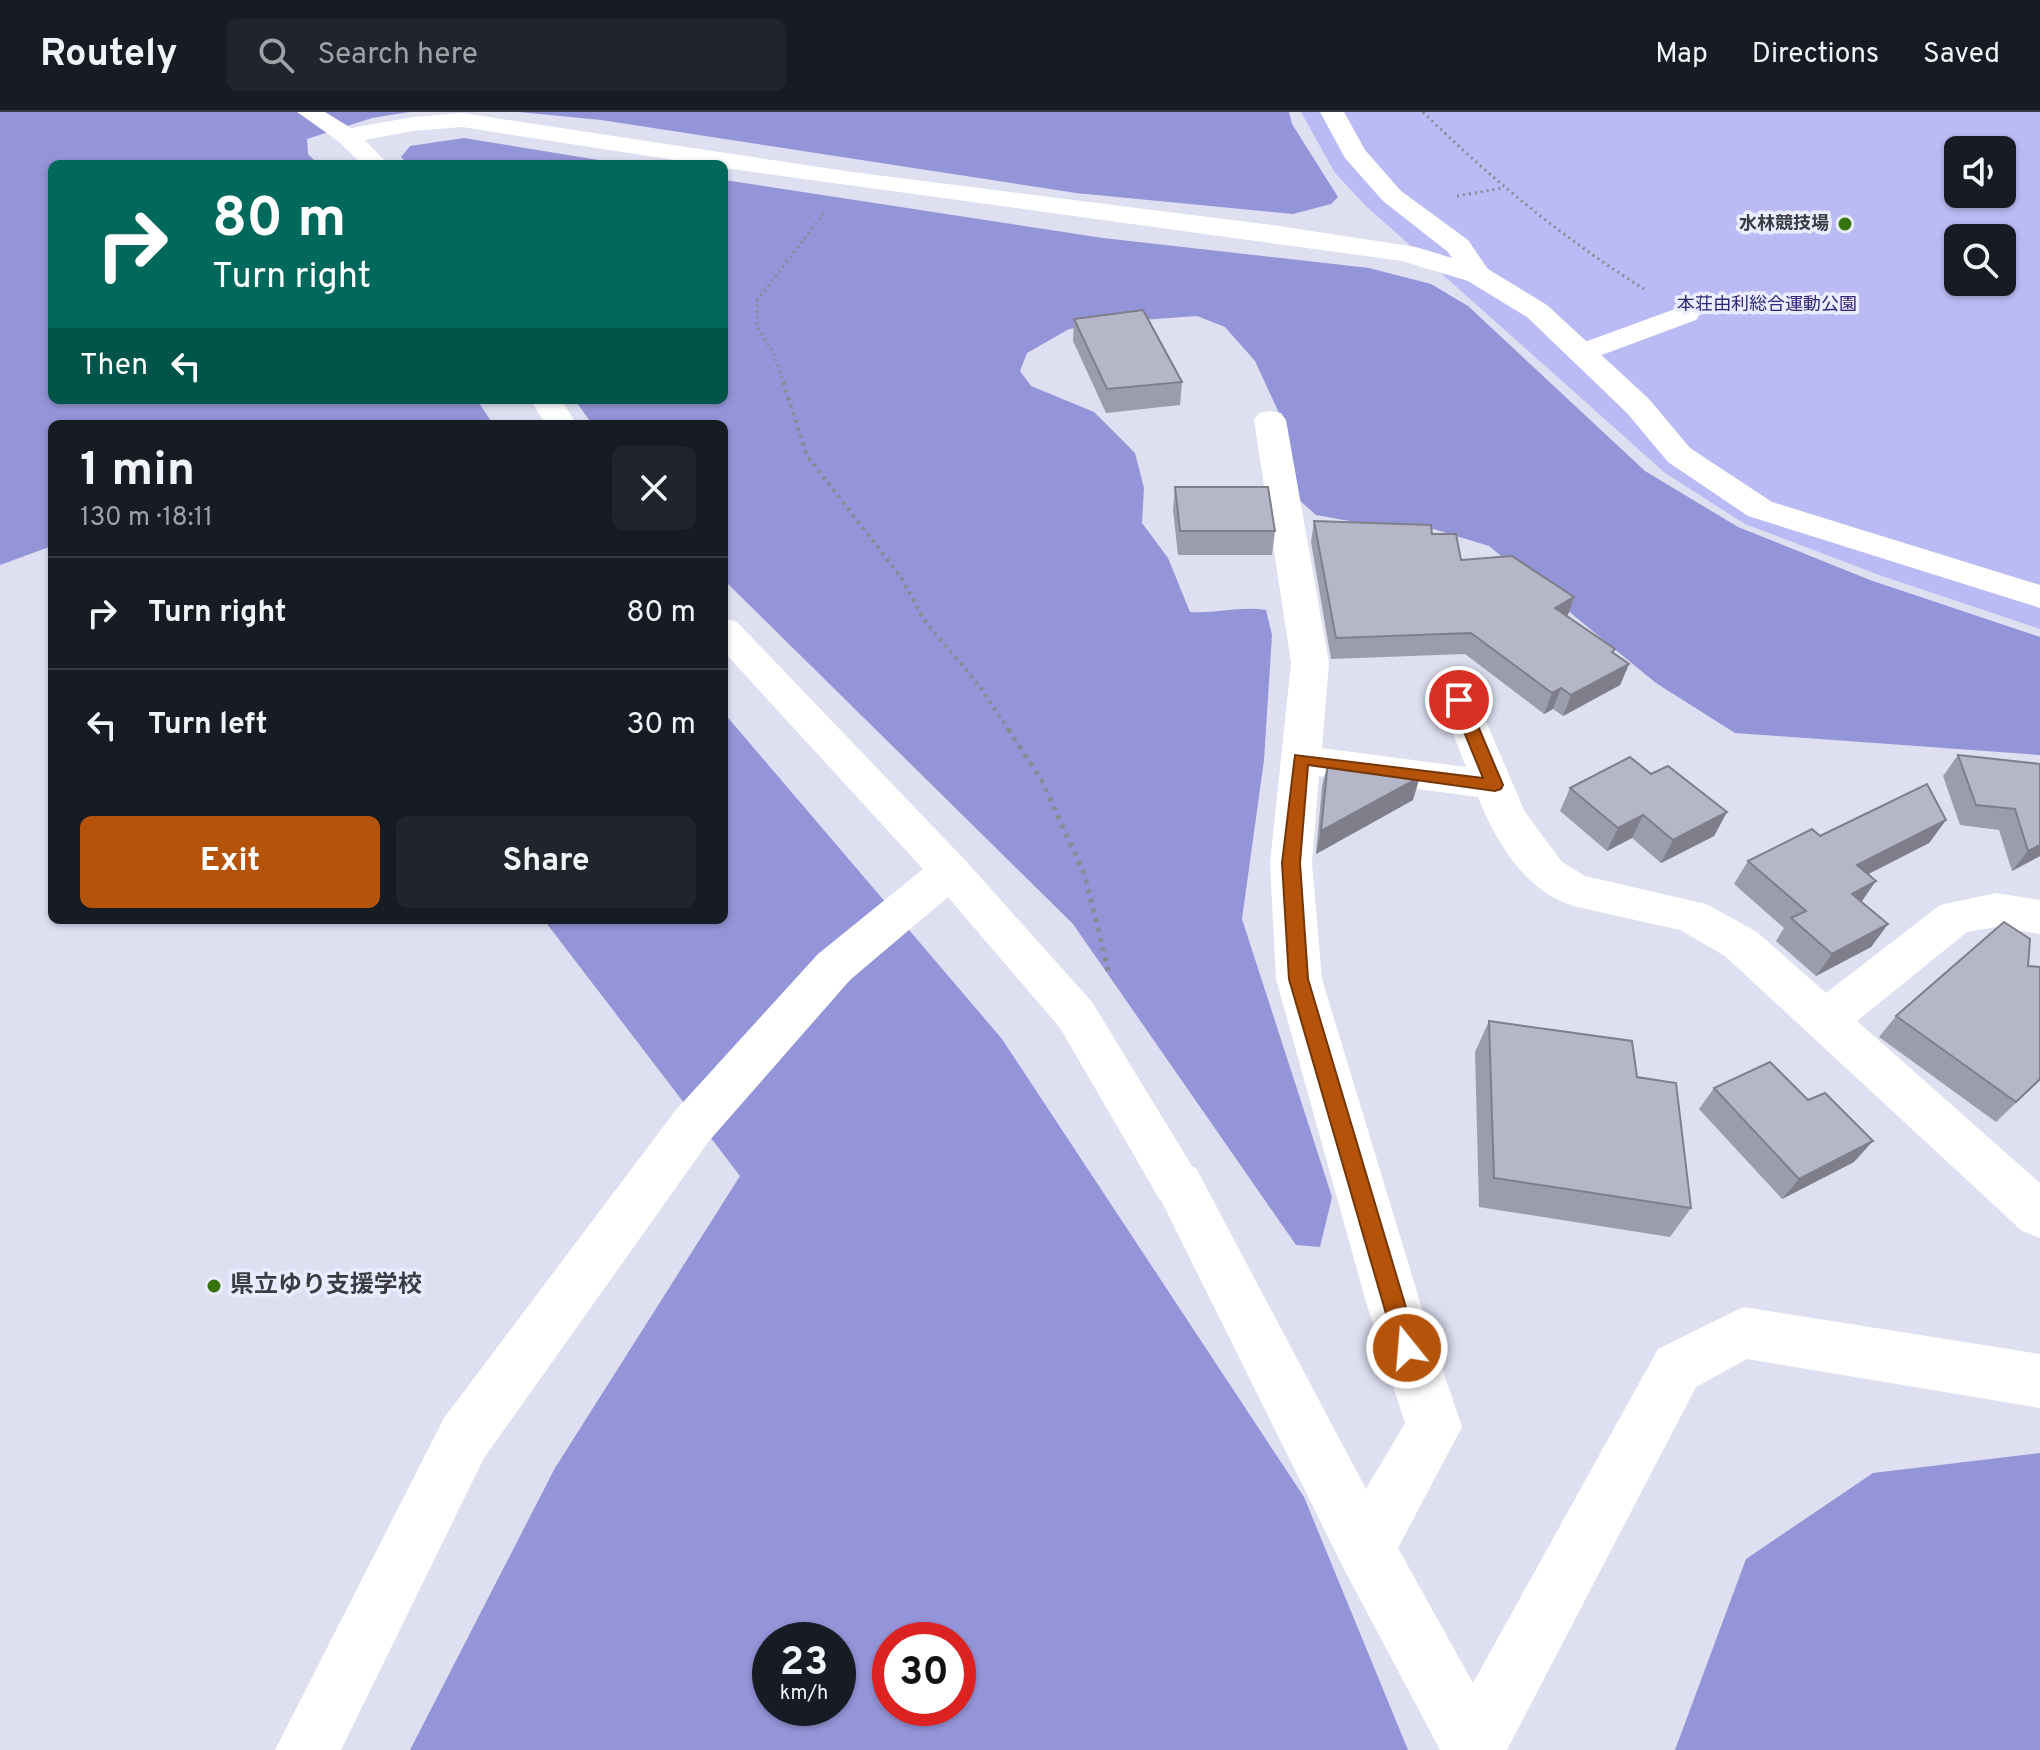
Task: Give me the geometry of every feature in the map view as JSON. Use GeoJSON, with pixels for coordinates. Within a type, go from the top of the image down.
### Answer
{"type":"FeatureCollection","features":[{"type":"Feature","properties":{"kind":"street"},"geometry":{"type":"LineString","coordinates":[[309,112],[347,136],[372,160]]}},
{"type":"Feature","properties":{"kind":"street"},"geometry":{"type":"LineString","coordinates":[[1332,112],[1354,153],[1392,196],[1458,246],[1478,275]]}},
{"type":"Feature","properties":{"kind":"street"},"geometry":{"type":"LineString","coordinates":[[347,136],[413,124],[462,120],[722,160]]}},
{"type":"Feature","properties":{"kind":"street"},"geometry":{"type":"LineString","coordinates":[[728,161],[852,180],[1336,242],[1406,253],[1478,275],[1537,311],[1638,406],[1679,455],[1760,509],[2040,597]]}},
{"type":"Feature","properties":{"kind":"street"},"geometry":{"type":"LineString","coordinates":[[1581,353],[1686,314]]}},
{"type":"Feature","properties":{"kind":"street"},"geometry":{"type":"LineString","coordinates":[[1270,420],[1310,663],[1291,863],[1299,979],[1393,1302],[1434,1427],[1365,1548]]}},
{"type":"Feature","properties":{"kind":"street"},"geometry":{"type":"LineString","coordinates":[[728,634],[950,871],[1076,1015],[1178,1184],[1365,1548],[1474,1748]]}},
{"type":"Feature","properties":{"kind":"street"},"geometry":{"type":"LineString","coordinates":[[1459,700],[1507,818],[1547,873],[1573,890],[1691,916],[1741,944],[2040,1215]]}},
{"type":"Feature","properties":{"kind":"street"},"geometry":{"type":"LineString","coordinates":[[1300,759],[1495,785]]}},
{"type":"Feature","properties":{"kind":"street"},"geometry":{"type":"LineString","coordinates":[[307,1750],[464,1438],[692,1126],[834,967],[950,871]]}},
{"type":"Feature","properties":{"kind":"street"},"geometry":{"type":"LineString","coordinates":[[1825,1020],[1955,917],[1996,910],[2040,917]]}},
{"type":"Feature","properties":{"kind":"street"},"geometry":{"type":"LineString","coordinates":[[1474,1748],[1677,1368],[1743,1333],[2040,1381]]}},
{"type":"Feature","properties":{"kind":"path"},"geometry":{"type":"LineString","coordinates":[[1423,112],[1463,153],[1556,232],[1686,314]]}},
{"type":"Feature","properties":{"kind":"path"},"geometry":{"type":"LineString","coordinates":[[852,180],[769,280],[757,300],[757,326],[774,354],[807,456],[900,576],[925,621],[981,688],[1042,781],[1085,876],[1112,984]]}},
{"type":"Feature","properties":{"kind":"green space","name":"本荘由利総合運動公園"},"geometry":{"type":"Polygon","coordinates":[[[1301,112],[2040,112],[2040,629],[1882,576],[1745,524],[1665,473],[1366,206],[1335,173],[1301,112]]]}},
{"type":"Feature","properties":{"kind":"shaded area"},"geometry":{"type":"Polygon","coordinates":[[[0,112],[409,112],[372,118],[307,139],[308,154],[314,160],[48,160],[48,404],[480,404],[490,420],[48,420],[48,547],[0,565],[0,112]]]}},
{"type":"Feature","properties":{"kind":"shaded area"},"geometry":{"type":"Polygon","coordinates":[[[519,112],[1289,112],[1292,124],[1338,197],[1331,204],[1293,214],[1076,193],[601,120],[519,112]]]}},
{"type":"Feature","properties":{"kind":"shaded area"},"geometry":{"type":"Polygon","coordinates":[[[464,138],[599,160],[404,160],[401,157],[410,146],[464,138]]]}},
{"type":"Feature","properties":{"kind":"shaded area"},"geometry":{"type":"Polygon","coordinates":[[[728,181],[1103,238],[1369,268],[1431,284],[1468,306],[1645,471],[1738,527],[1870,580],[2040,637],[2040,755],[1735,733],[1656,683],[1489,546],[1430,528],[1355,522],[1316,515],[1297,498],[1286,428],[1255,361],[1225,327],[1197,316],[1114,322],[1069,329],[1027,353],[1020,371],[1031,386],[1094,412],[1135,453],[1144,488],[1142,523],[1168,558],[1190,612],[1266,610],[1272,635],[1264,760],[1242,919],[1332,1197],[1320,1247],[1296,1245],[1073,924],[728,584],[728,420],[589,420],[578,404],[728,404],[728,181]]]}},
{"type":"Feature","properties":{"kind":"shaded area"},"geometry":{"type":"Polygon","coordinates":[[[728,718],[1002,1039],[1304,1497],[1408,1750],[410,1750],[555,1468],[740,1176],[547,924],[728,924],[728,718]]]}},
{"type":"Feature","properties":{"kind":"shaded area"},"geometry":{"type":"Polygon","coordinates":[[[2040,1453],[2040,1750],[1675,1750],[1746,1559],[1873,1473],[2040,1453]]]}},
{"type":"Feature","properties":{"kind":"building"},"geometry":{"type":"Polygon","coordinates":[[[1143,310],[1182,382],[1107,389],[1074,319],[1143,310]]]}},
{"type":"Feature","properties":{"kind":"building"},"geometry":{"type":"Polygon","coordinates":[[[1175,487],[1268,487],[1275,531],[1180,531],[1175,487]]]}},
{"type":"Feature","properties":{"kind":"building"},"geometry":{"type":"Polygon","coordinates":[[[1314,521],[1431,525],[1432,534],[1456,534],[1461,560],[1512,556],[1574,597],[1555,608],[1615,649],[1612,652],[1629,664],[1571,695],[1561,688],[1552,693],[1471,633],[1336,638],[1314,521]]]}},
{"type":"Feature","properties":{"kind":"building"},"geometry":{"type":"Polygon","coordinates":[[[1958,755],[2040,764],[2040,845],[2028,851],[2015,809],[1976,805],[1958,755]]]}},
{"type":"Feature","properties":{"kind":"building"},"geometry":{"type":"Polygon","coordinates":[[[1630,757],[1651,774],[1668,766],[1727,812],[1673,840],[1643,815],[1618,828],[1570,788],[1630,757]]]}},
{"type":"Feature","properties":{"kind":"building"},"geometry":{"type":"Polygon","coordinates":[[[1328,762],[1420,777],[1321,831],[1328,762]]]}},
{"type":"Feature","properties":{"kind":"building"},"geometry":{"type":"Polygon","coordinates":[[[1927,784],[1946,820],[1857,865],[1876,881],[1852,894],[1888,924],[1832,954],[1791,918],[1806,911],[1748,861],[1812,829],[1820,836],[1927,784]]]}},
{"type":"Feature","properties":{"kind":"building"},"geometry":{"type":"Polygon","coordinates":[[[2004,922],[2030,939],[2028,966],[2040,967],[2040,1079],[2016,1102],[1896,1016],[2004,922]]]}},
{"type":"Feature","properties":{"kind":"building"},"geometry":{"type":"Polygon","coordinates":[[[1489,1021],[1632,1041],[1637,1077],[1676,1083],[1691,1208],[1494,1178],[1489,1021]]]}},
{"type":"Feature","properties":{"kind":"building"},"geometry":{"type":"Polygon","coordinates":[[[1770,1062],[1808,1100],[1825,1093],[1873,1141],[1799,1179],[1714,1088],[1770,1062]]]}},
{"type":"Feature","properties":{"kind":"place","name":"水林競技場"},"geometry":{"type":"Point","coordinates":[1845,224]}},
{"type":"Feature","properties":{"kind":"place","name":"県立ゆり支援学校"},"geometry":{"type":"Point","coordinates":[214,1286]}},
{"type":"Feature","properties":{"kind":"route"},"geometry":{"type":"LineString","coordinates":[[1407,1348],[1299,979],[1291,863],[1300,759],[1495,785],[1459,700]]}}]}
